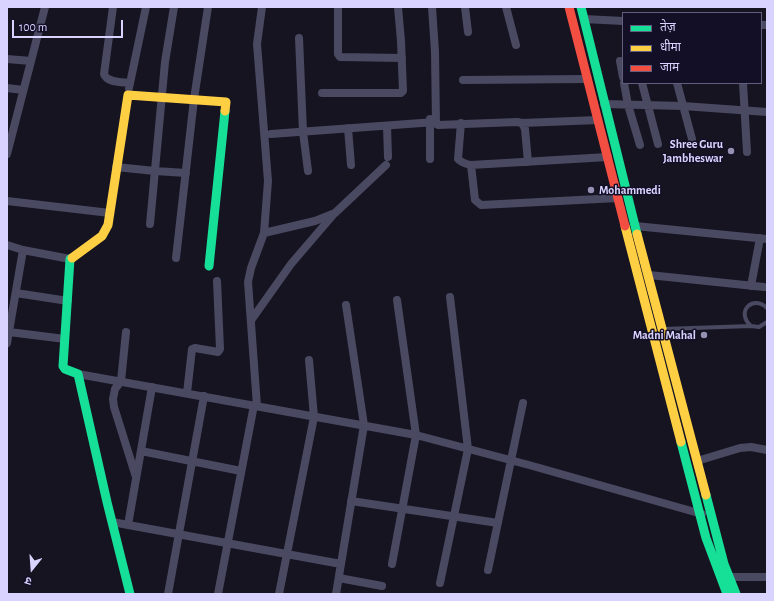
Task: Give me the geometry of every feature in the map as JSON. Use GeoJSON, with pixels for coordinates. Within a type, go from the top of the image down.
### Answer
{"type":"FeatureCollection","features":[{"type":"Feature","properties":{"kind":"street"},"geometry":{"type":"LineString","coordinates":[[7,154],[45,7]]}},
{"type":"Feature","properties":{"kind":"street"},"geometry":{"type":"LineString","coordinates":[[113,7],[104,74],[108,80],[130,83]]}},
{"type":"Feature","properties":{"kind":"street"},"geometry":{"type":"LineString","coordinates":[[7,245],[23,250],[70,259],[102,236],[108,225],[130,83],[146,7]]}},
{"type":"Feature","properties":{"kind":"street"},"geometry":{"type":"LineString","coordinates":[[150,224],[165,62],[174,7]]}},
{"type":"Feature","properties":{"kind":"street"},"geometry":{"type":"LineString","coordinates":[[176,258],[194,99],[208,7]]}},
{"type":"Feature","properties":{"kind":"street"},"geometry":{"type":"LineString","coordinates":[[218,594],[241,471],[256,406],[252,319],[248,282],[251,268],[264,233],[268,174],[257,44],[262,7]]}},
{"type":"Feature","properties":{"kind":"street"},"geometry":{"type":"LineString","coordinates":[[338,7],[338,54],[340,57],[402,58]]}},
{"type":"Feature","properties":{"kind":"street"},"geometry":{"type":"LineString","coordinates":[[322,93],[400,93],[403,91],[398,7]]}},
{"type":"Feature","properties":{"kind":"street"},"geometry":{"type":"LineString","coordinates":[[430,159],[433,123],[435,52],[432,7]]}},
{"type":"Feature","properties":{"kind":"street"},"geometry":{"type":"LineString","coordinates":[[465,7],[468,32]]}},
{"type":"Feature","properties":{"kind":"street"},"geometry":{"type":"LineString","coordinates":[[506,7],[516,45]]}},
{"type":"Feature","properties":{"kind":"street"},"geometry":{"type":"LineString","coordinates":[[569,7],[706,538],[727,594]]}},
{"type":"Feature","properties":{"kind":"street"},"geometry":{"type":"LineString","coordinates":[[581,7],[635,226],[697,462],[724,564],[736,594]]}},
{"type":"Feature","properties":{"kind":"street"},"geometry":{"type":"LineString","coordinates":[[584,19],[622,21]]}},
{"type":"Feature","properties":{"kind":"street"},"geometry":{"type":"LineString","coordinates":[[299,38],[303,132],[308,171]]}},
{"type":"Feature","properties":{"kind":"street"},"geometry":{"type":"LineString","coordinates":[[7,59],[31,61]]}},
{"type":"Feature","properties":{"kind":"street"},"geometry":{"type":"LineString","coordinates":[[620,61],[622,72]]}},
{"type":"Feature","properties":{"kind":"street"},"geometry":{"type":"LineString","coordinates":[[463,80],[588,79]]}},
{"type":"Feature","properties":{"kind":"street"},"geometry":{"type":"LineString","coordinates":[[624,84],[628,105],[640,145]]}},
{"type":"Feature","properties":{"kind":"street"},"geometry":{"type":"LineString","coordinates":[[642,84],[658,144]]}},
{"type":"Feature","properties":{"kind":"street"},"geometry":{"type":"LineString","coordinates":[[677,84],[692,139]]}},
{"type":"Feature","properties":{"kind":"street"},"geometry":{"type":"LineString","coordinates":[[743,84],[747,152]]}},
{"type":"Feature","properties":{"kind":"street"},"geometry":{"type":"LineString","coordinates":[[7,88],[23,90]]}},
{"type":"Feature","properties":{"kind":"street"},"geometry":{"type":"LineString","coordinates":[[128,95],[226,102],[209,266]]}},
{"type":"Feature","properties":{"kind":"street"},"geometry":{"type":"LineString","coordinates":[[604,104],[683,106],[767,112]]}},
{"type":"Feature","properties":{"kind":"street"},"geometry":{"type":"LineString","coordinates":[[430,110],[433,123]]}},
{"type":"Feature","properties":{"kind":"street"},"geometry":{"type":"LineString","coordinates":[[270,134],[433,123],[438,125],[598,120]]}},
{"type":"Feature","properties":{"kind":"street"},"geometry":{"type":"LineString","coordinates":[[522,123],[525,129],[528,162]]}},
{"type":"Feature","properties":{"kind":"street"},"geometry":{"type":"LineString","coordinates":[[461,124],[458,159],[461,162],[471,165],[608,157]]}},
{"type":"Feature","properties":{"kind":"street"},"geometry":{"type":"LineString","coordinates":[[387,126],[388,157]]}},
{"type":"Feature","properties":{"kind":"street"},"geometry":{"type":"LineString","coordinates":[[348,128],[351,165]]}},
{"type":"Feature","properties":{"kind":"street"},"geometry":{"type":"LineString","coordinates":[[471,165],[474,200],[481,205],[618,198]]}},
{"type":"Feature","properties":{"kind":"street"},"geometry":{"type":"LineString","coordinates":[[252,319],[291,264],[335,213],[386,166]]}},
{"type":"Feature","properties":{"kind":"street"},"geometry":{"type":"LineString","coordinates":[[116,167],[186,173]]}},
{"type":"Feature","properties":{"kind":"street"},"geometry":{"type":"LineString","coordinates":[[7,200],[110,213]]}},
{"type":"Feature","properties":{"kind":"street"},"geometry":{"type":"LineString","coordinates":[[264,233],[315,221],[335,213]]}},
{"type":"Feature","properties":{"kind":"street"},"geometry":{"type":"LineString","coordinates":[[635,226],[764,238],[751,286]]}},
{"type":"Feature","properties":{"kind":"street"},"geometry":{"type":"LineString","coordinates":[[7,343],[23,250]]}},
{"type":"Feature","properties":{"kind":"street"},"geometry":{"type":"LineString","coordinates":[[70,259],[63,366],[65,369],[78,374],[416,435],[512,460],[700,514],[711,515]]}},
{"type":"Feature","properties":{"kind":"street"},"geometry":{"type":"LineString","coordinates":[[649,275],[764,287]]}},
{"type":"Feature","properties":{"kind":"street"},"geometry":{"type":"LineString","coordinates":[[187,393],[192,349],[195,348],[218,352],[220,349],[217,281]]}},
{"type":"Feature","properties":{"kind":"street"},"geometry":{"type":"LineString","coordinates":[[16,293],[68,301]]}},
{"type":"Feature","properties":{"kind":"street"},"geometry":{"type":"LineString","coordinates":[[440,583],[468,449],[450,297]]}},
{"type":"Feature","properties":{"kind":"street"},"geometry":{"type":"LineString","coordinates":[[392,564],[416,435],[398,300]]}},
{"type":"Feature","properties":{"kind":"street"},"geometry":{"type":"LineString","coordinates":[[336,594],[364,425],[346,305]]}},
{"type":"Feature","properties":{"kind":"street"},"geometry":{"type":"LineString","coordinates":[[9,332],[65,339]]}},
{"type":"Feature","properties":{"kind":"street"},"geometry":{"type":"LineString","coordinates":[[126,332],[122,381],[116,389],[114,407],[136,477]]}},
{"type":"Feature","properties":{"kind":"street"},"geometry":{"type":"LineString","coordinates":[[279,594],[314,417],[309,360]]}},
{"type":"Feature","properties":{"kind":"street"},"geometry":{"type":"LineString","coordinates":[[78,374],[130,594]]}},
{"type":"Feature","properties":{"kind":"street"},"geometry":{"type":"LineString","coordinates":[[128,525],[152,387]]}},
{"type":"Feature","properties":{"kind":"street"},"geometry":{"type":"LineString","coordinates":[[168,594],[204,396]]}},
{"type":"Feature","properties":{"kind":"street"},"geometry":{"type":"LineString","coordinates":[[488,570],[523,403]]}},
{"type":"Feature","properties":{"kind":"street"},"geometry":{"type":"LineString","coordinates":[[697,462],[740,448],[751,447],[767,450]]}},
{"type":"Feature","properties":{"kind":"street"},"geometry":{"type":"LineString","coordinates":[[141,451],[241,471]]}},
{"type":"Feature","properties":{"kind":"street"},"geometry":{"type":"LineString","coordinates":[[351,501],[498,523]]}},
{"type":"Feature","properties":{"kind":"street"},"geometry":{"type":"LineString","coordinates":[[112,522],[341,564]]}},
{"type":"Feature","properties":{"kind":"street"},"geometry":{"type":"LineString","coordinates":[[729,577],[767,577]]}},
{"type":"Feature","properties":{"kind":"street"},"geometry":{"type":"LineString","coordinates":[[339,578],[382,586]]}},
{"type":"Feature","properties":{"kind":"lane"},"geometry":{"type":"LineString","coordinates":[[751,326],[745,320],[744,316],[746,308],[756,302],[767,308]]}},
{"type":"Feature","properties":{"kind":"lane"},"geometry":{"type":"LineString","coordinates":[[663,329],[751,326],[759,328],[767,322]]}},
{"type":"Feature","properties":{"kind":"traffic: fast"},"geometry":{"type":"LineString","coordinates":[[581,7],[637,234]]}},
{"type":"Feature","properties":{"kind":"traffic: fast"},"geometry":{"type":"LineString","coordinates":[[209,266],[225,111]]}},
{"type":"Feature","properties":{"kind":"traffic: fast"},"geometry":{"type":"LineString","coordinates":[[72,258],[70,259],[63,366],[65,369],[78,374],[107,502],[130,594]]}},
{"type":"Feature","properties":{"kind":"traffic: fast"},"geometry":{"type":"LineString","coordinates":[[681,442],[706,538],[727,594]]}},
{"type":"Feature","properties":{"kind":"traffic: fast"},"geometry":{"type":"LineString","coordinates":[[706,495],[724,564],[736,594]]}},
{"type":"Feature","properties":{"kind":"traffic: slow"},"geometry":{"type":"LineString","coordinates":[[72,258],[102,236],[108,225],[128,95],[226,102],[225,111]]}},
{"type":"Feature","properties":{"kind":"traffic: slow"},"geometry":{"type":"LineString","coordinates":[[625,226],[681,442]]}},
{"type":"Feature","properties":{"kind":"traffic: slow"},"geometry":{"type":"LineString","coordinates":[[637,234],[706,495]]}},
{"type":"Feature","properties":{"kind":"traffic: jam"},"geometry":{"type":"LineString","coordinates":[[569,7],[625,226]]}},
{"type":"Feature","properties":{"kind":"place","name":"Shree Guru Jambheswar"},"geometry":{"type":"Point","coordinates":[731,151]}},
{"type":"Feature","properties":{"kind":"place","name":"Mohammedi"},"geometry":{"type":"Point","coordinates":[591,190]}},
{"type":"Feature","properties":{"kind":"place","name":"Madni Mahal"},"geometry":{"type":"Point","coordinates":[704,335]}}]}
